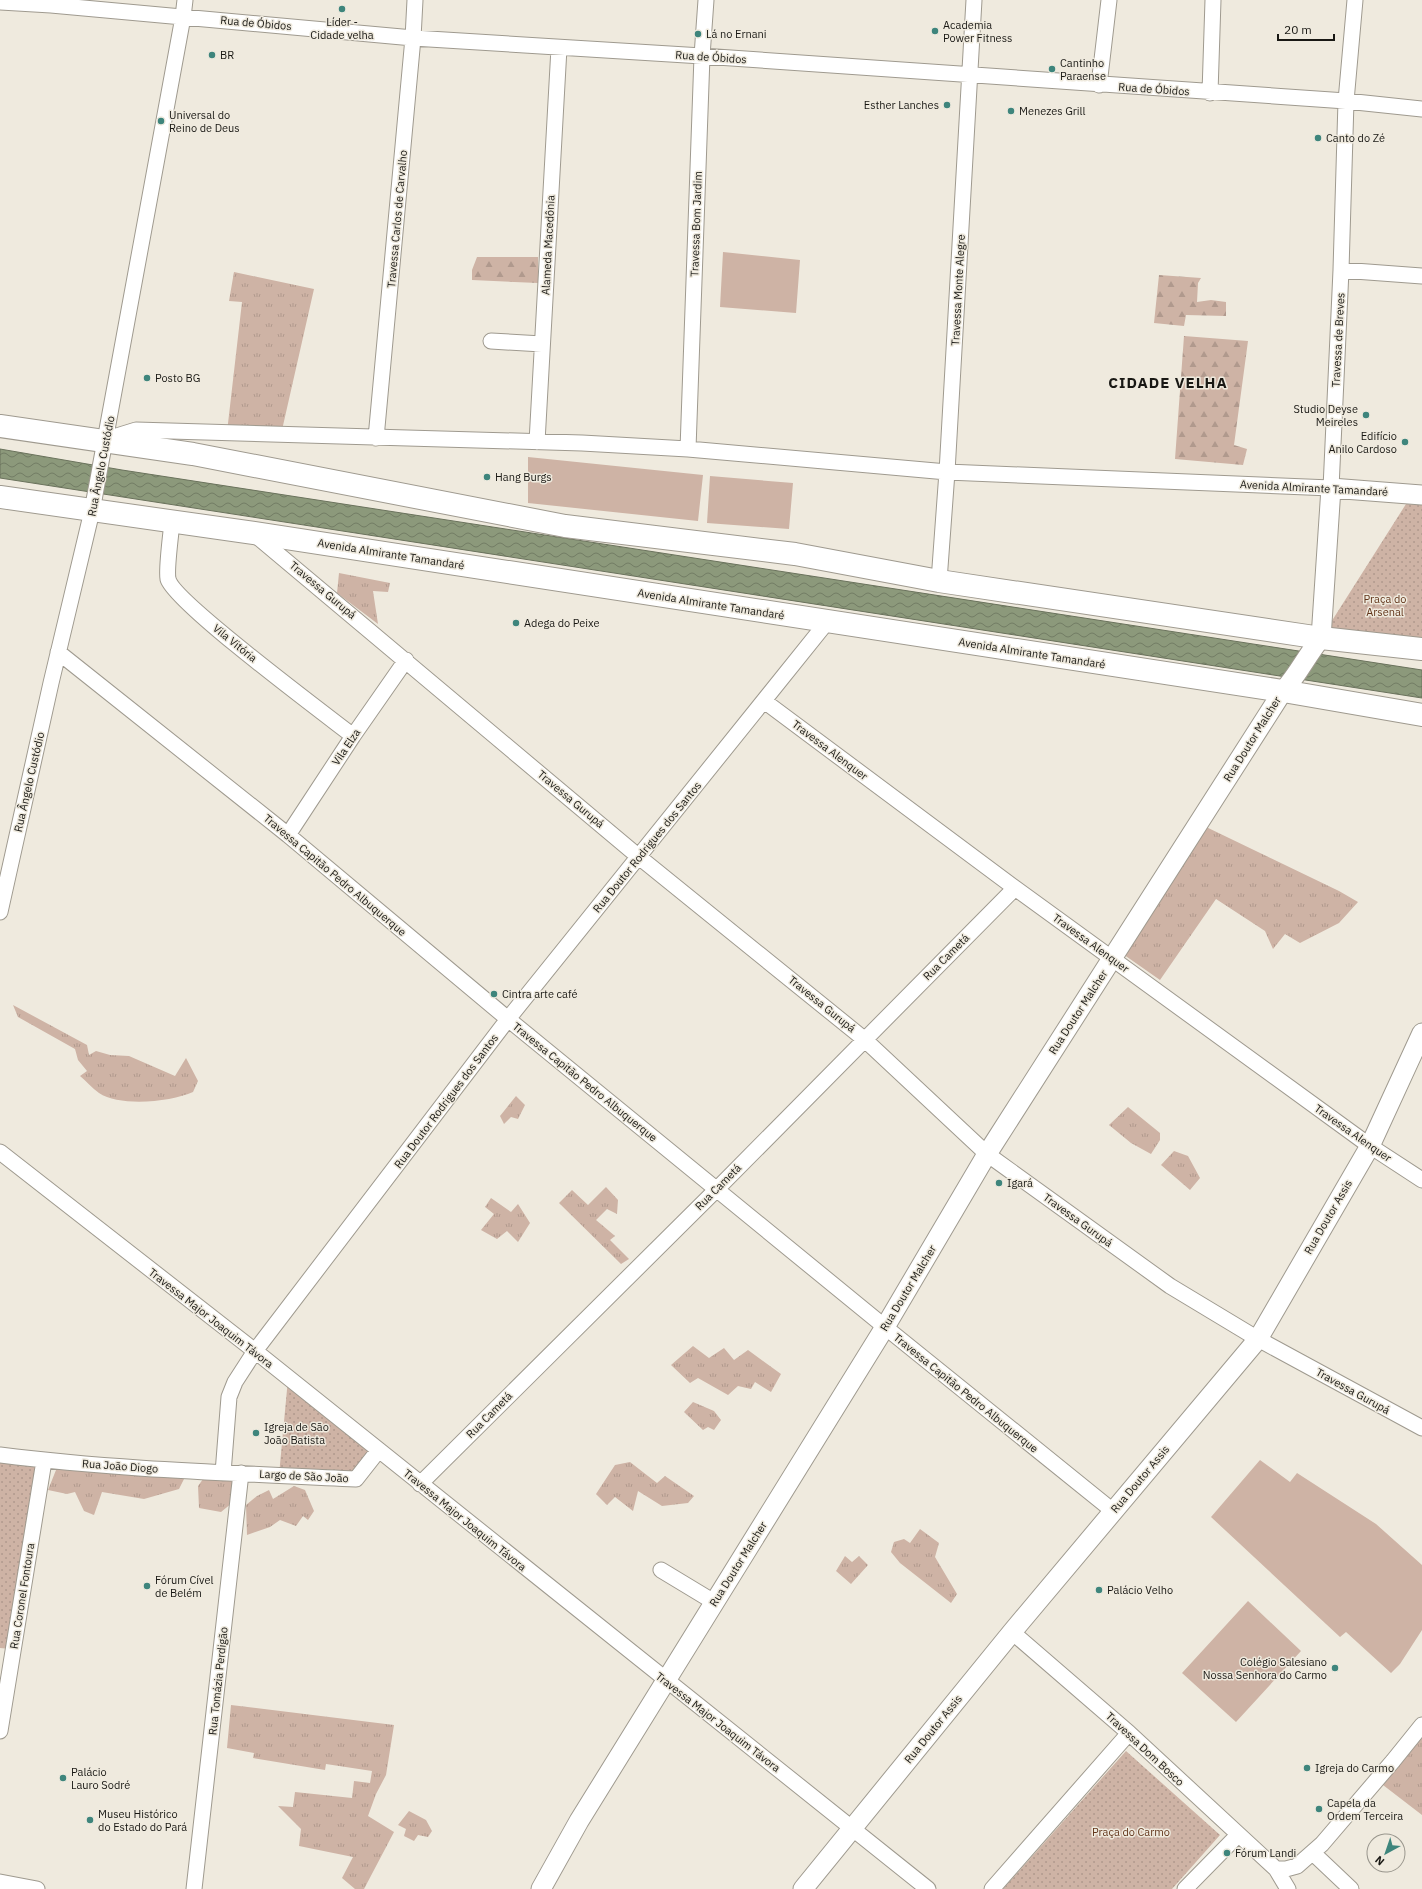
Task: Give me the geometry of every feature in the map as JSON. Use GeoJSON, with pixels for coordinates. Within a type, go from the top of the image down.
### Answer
{"type":"FeatureCollection","features":[{"type":"Feature","properties":{"kind":"main road","name":"Avenida Almirante Tamandaré"},"geometry":{"type":"LineString","coordinates":[[0,426],[197,454],[565,526],[795,554],[939,581],[1317,643],[1422,649]]}},
{"type":"Feature","properties":{"kind":"main road","name":"Avenida Almirante Tamandaré"},"geometry":{"type":"LineString","coordinates":[[0,497],[94,505],[172,522],[254,533],[827,622],[1288,686],[1422,715]]}},
{"type":"Feature","properties":{"kind":"street","name":"Rua Ângelo Custódio"},"geometry":{"type":"LineString","coordinates":[[0,912],[5,860],[94,505],[183,17],[184,0]]}},
{"type":"Feature","properties":{"kind":"street","name":"Travessa Carlos de Carvalho"},"geometry":{"type":"LineString","coordinates":[[376,438],[413,38],[415,0]]}},
{"type":"Feature","properties":{"kind":"street","name":"Travessa Bom Jardim"},"geometry":{"type":"LineString","coordinates":[[688,449],[702,56],[706,0]]}},
{"type":"Feature","properties":{"kind":"street","name":"Travessa Monte Alegre"},"geometry":{"type":"LineString","coordinates":[[939,581],[947,472],[974,0]]}},
{"type":"Feature","properties":{"kind":"street"},"geometry":{"type":"LineString","coordinates":[[1099,85],[1109,0]]}},
{"type":"Feature","properties":{"kind":"street"},"geometry":{"type":"LineString","coordinates":[[1210,93],[1213,0]]}},
{"type":"Feature","properties":{"kind":"street","name":"Travessa de Breves"},"geometry":{"type":"LineString","coordinates":[[1288,686],[1317,643],[1331,488],[1341,270],[1346,102],[1354,0]]}},
{"type":"Feature","properties":{"kind":"street","name":"Rua de Óbidos"},"geometry":{"type":"LineString","coordinates":[[0,2],[51,2],[183,17],[413,38],[702,56],[1346,102],[1422,109]]}},
{"type":"Feature","properties":{"kind":"street","name":"Alameda Macedônia"},"geometry":{"type":"LineString","coordinates":[[537,442],[559,48]]}},
{"type":"Feature","properties":{"kind":"street"},"geometry":{"type":"LineString","coordinates":[[1341,270],[1422,276]]}},
{"type":"Feature","properties":{"kind":"street"},"geometry":{"type":"LineString","coordinates":[[491,341],[542,344]]}},
{"type":"Feature","properties":{"kind":"street","name":"Avenida Almirante Tamandaré"},"geometry":{"type":"LineString","coordinates":[[106,440],[136,430],[537,442],[688,449],[947,472],[1331,488],[1422,495]]}},
{"type":"Feature","properties":{"kind":"street","name":"Vila Vitória"},"geometry":{"type":"LineString","coordinates":[[172,522],[168,580],[174,589],[213,626],[353,736]]}},
{"type":"Feature","properties":{"kind":"street","name":"Travessa Gurupá"},"geometry":{"type":"LineString","coordinates":[[254,533],[639,857],[864,1039],[987,1154],[1170,1286],[1258,1339],[1422,1428]]}},
{"type":"Feature","properties":{"kind":"street","name":"Rua Doutor Rodrigues dos Santos"},"geometry":{"type":"LineString","coordinates":[[223,1473],[229,1397],[235,1382],[255,1351],[508,1019],[827,622]]}},
{"type":"Feature","properties":{"kind":"street","name":"Travessa Capitão Pedro Albuquerque"},"geometry":{"type":"LineString","coordinates":[[58,652],[288,835],[508,1019],[1113,1511]]}},
{"type":"Feature","properties":{"kind":"street","name":"Vila Elza"},"geometry":{"type":"LineString","coordinates":[[288,835],[353,736],[406,660]]}},
{"type":"Feature","properties":{"kind":"street","name":"Rua Doutor Malcher"},"geometry":{"type":"LineString","coordinates":[[541,1889],[579,1821],[885,1327],[987,1154],[1288,686]]}},
{"type":"Feature","properties":{"kind":"street","name":"Travessa Alenquer"},"geometry":{"type":"LineString","coordinates":[[764,701],[1015,888],[1370,1146],[1422,1180]]}},
{"type":"Feature","properties":{"kind":"street","name":"Rua Cametá"},"geometry":{"type":"LineString","coordinates":[[420,1484],[717,1189],[1015,888]]}},
{"type":"Feature","properties":{"kind":"street","name":"Rua Doutor Assis"},"geometry":{"type":"LineString","coordinates":[[803,1889],[1012,1632],[1258,1339],[1370,1146],[1422,1033]]}},
{"type":"Feature","properties":{"kind":"street","name":"Travessa Major Joaquim Távora"},"geometry":{"type":"LineString","coordinates":[[0,1152],[255,1351],[378,1451],[928,1889]]}},
{"type":"Feature","properties":{"kind":"street","name":"Largo de São João"},"geometry":{"type":"LineString","coordinates":[[241,1473],[356,1479],[378,1451]]}},
{"type":"Feature","properties":{"kind":"street","name":"Rua João Diogo"},"geometry":{"type":"LineString","coordinates":[[0,1455],[44,1461],[241,1473]]}},
{"type":"Feature","properties":{"kind":"street","name":"Rua Coronel Fontoura"},"geometry":{"type":"LineString","coordinates":[[0,1731],[6,1654],[44,1461]]}},
{"type":"Feature","properties":{"kind":"street","name":"Rua Tomázia Perdigão"},"geometry":{"type":"LineString","coordinates":[[194,1889],[241,1473]]}},
{"type":"Feature","properties":{"kind":"street"},"geometry":{"type":"LineString","coordinates":[[661,1570],[714,1602]]}},
{"type":"Feature","properties":{"kind":"street","name":"Travessa Dom Bosco"},"geometry":{"type":"LineString","coordinates":[[1012,1632],[1129,1733],[1276,1869],[1288,1889]]}},
{"type":"Feature","properties":{"kind":"street"},"geometry":{"type":"LineString","coordinates":[[1276,1869],[1286,1869],[1298,1866],[1313,1853],[1393,1761],[1422,1725]]}},
{"type":"Feature","properties":{"kind":"street"},"geometry":{"type":"LineString","coordinates":[[992,1889],[1129,1733]]}},
{"type":"Feature","properties":{"kind":"street"},"geometry":{"type":"LineString","coordinates":[[1186,1889],[1238,1835]]}},
{"type":"Feature","properties":{"kind":"street"},"geometry":{"type":"LineString","coordinates":[[1313,1853],[1351,1889]]}},
{"type":"Feature","properties":{"kind":"street"},"geometry":{"type":"LineString","coordinates":[[0,1882],[37,1889]]}},
{"type":"Feature","properties":{"kind":"green space"},"geometry":{"type":"Polygon","coordinates":[[[723,252],[800,260],[796,313],[720,307],[723,252]]]}},
{"type":"Feature","properties":{"kind":"green space"},"geometry":{"type":"Polygon","coordinates":[[[477,257],[538,257],[538,283],[472,280],[472,270],[477,257]]]}},
{"type":"Feature","properties":{"kind":"green space"},"geometry":{"type":"Polygon","coordinates":[[[234,272],[314,289],[282,430],[227,432],[242,302],[229,301],[234,272]]]}},
{"type":"Feature","properties":{"kind":"green space"},"geometry":{"type":"Polygon","coordinates":[[[1159,275],[1201,278],[1198,283],[1197,302],[1211,300],[1226,302],[1226,316],[1186,315],[1184,326],[1154,323],[1159,275]]]}},
{"type":"Feature","properties":{"kind":"green space"},"geometry":{"type":"Polygon","coordinates":[[[1184,336],[1248,341],[1234,445],[1247,449],[1243,465],[1175,459],[1184,336]]]}},
{"type":"Feature","properties":{"kind":"green space"},"geometry":{"type":"Polygon","coordinates":[[[528,457],[703,475],[698,521],[528,503],[528,457]]]}},
{"type":"Feature","properties":{"kind":"green space"},"geometry":{"type":"Polygon","coordinates":[[[710,476],[793,483],[789,529],[707,523],[710,476]]]}},
{"type":"Feature","properties":{"kind":"green space","name":"Praça do Arsenal"},"geometry":{"type":"Polygon","coordinates":[[[1406,504],[1422,505],[1422,644],[1321,638],[1406,504]]]}},
{"type":"Feature","properties":{"kind":"green space"},"geometry":{"type":"Polygon","coordinates":[[[339,573],[390,583],[388,592],[373,591],[378,624],[337,593],[339,573]]]}},
{"type":"Feature","properties":{"kind":"green space"},"geometry":{"type":"Polygon","coordinates":[[[1202,825],[1339,891],[1358,902],[1339,923],[1300,943],[1285,934],[1273,949],[1265,931],[1216,899],[1160,980],[1120,952],[1202,825]]]}},
{"type":"Feature","properties":{"kind":"green space"},"geometry":{"type":"Polygon","coordinates":[[[13,1005],[87,1045],[89,1055],[96,1051],[110,1055],[129,1056],[175,1076],[186,1058],[198,1081],[193,1092],[172,1098],[146,1102],[119,1100],[108,1097],[99,1093],[80,1076],[87,1071],[78,1060],[75,1049],[18,1017],[13,1005]]]}},
{"type":"Feature","properties":{"kind":"green space"},"geometry":{"type":"Polygon","coordinates":[[[516,1096],[525,1105],[518,1119],[511,1117],[504,1124],[500,1116],[516,1096]]]}},
{"type":"Feature","properties":{"kind":"green space"},"geometry":{"type":"Polygon","coordinates":[[[1128,1107],[1160,1133],[1160,1140],[1151,1154],[1131,1143],[1109,1125],[1128,1107]]]}},
{"type":"Feature","properties":{"kind":"green space"},"geometry":{"type":"Polygon","coordinates":[[[1174,1151],[1188,1156],[1200,1178],[1190,1190],[1161,1165],[1174,1151]]]}},
{"type":"Feature","properties":{"kind":"green space"},"geometry":{"type":"Polygon","coordinates":[[[606,1187],[618,1200],[617,1214],[607,1209],[596,1220],[615,1236],[610,1240],[629,1259],[621,1264],[559,1203],[572,1190],[588,1205],[606,1187]]]}},
{"type":"Feature","properties":{"kind":"green space"},"geometry":{"type":"Polygon","coordinates":[[[491,1198],[511,1212],[518,1204],[530,1223],[518,1242],[507,1231],[497,1239],[481,1230],[494,1214],[485,1207],[491,1198]]]}},
{"type":"Feature","properties":{"kind":"green space"},"geometry":{"type":"Polygon","coordinates":[[[693,1346],[709,1358],[724,1348],[734,1360],[748,1350],[781,1374],[771,1392],[755,1382],[751,1389],[738,1386],[728,1395],[698,1378],[690,1383],[671,1365],[693,1346]]]}},
{"type":"Feature","properties":{"kind":"green space"},"geometry":{"type":"Polygon","coordinates":[[[288,1379],[378,1451],[353,1480],[279,1475],[288,1379]]]}},
{"type":"Feature","properties":{"kind":"green space"},"geometry":{"type":"Polygon","coordinates":[[[693,1402],[714,1411],[721,1420],[714,1430],[708,1427],[703,1430],[684,1412],[693,1402]]]}},
{"type":"Feature","properties":{"kind":"green space"},"geometry":{"type":"Polygon","coordinates":[[[0,1457],[42,1463],[11,1649],[0,1648],[0,1457]]]}},
{"type":"Feature","properties":{"kind":"green space"},"geometry":{"type":"Polygon","coordinates":[[[1260,1460],[1290,1482],[1297,1473],[1376,1524],[1422,1565],[1422,1630],[1400,1664],[1391,1673],[1346,1632],[1340,1637],[1211,1517],[1260,1460]]]}},
{"type":"Feature","properties":{"kind":"green space"},"geometry":{"type":"Polygon","coordinates":[[[630,1462],[657,1483],[665,1476],[694,1496],[688,1503],[662,1506],[638,1491],[633,1511],[615,1497],[607,1505],[596,1494],[615,1465],[630,1462]]]}},
{"type":"Feature","properties":{"kind":"green space"},"geometry":{"type":"Polygon","coordinates":[[[58,1465],[186,1475],[179,1489],[144,1499],[102,1492],[94,1515],[84,1511],[75,1492],[67,1494],[48,1490],[58,1465]]]}},
{"type":"Feature","properties":{"kind":"green space"},"geometry":{"type":"Polygon","coordinates":[[[206,1475],[236,1478],[232,1503],[221,1512],[199,1508],[198,1486],[206,1475]]]}},
{"type":"Feature","properties":{"kind":"green space"},"geometry":{"type":"Polygon","coordinates":[[[294,1486],[305,1490],[314,1511],[308,1520],[303,1516],[296,1526],[280,1520],[270,1527],[247,1535],[246,1505],[257,1496],[269,1490],[273,1499],[294,1486]]]}},
{"type":"Feature","properties":{"kind":"green space"},"geometry":{"type":"Polygon","coordinates":[[[920,1529],[939,1543],[935,1557],[957,1594],[951,1603],[900,1563],[891,1552],[894,1542],[904,1539],[910,1543],[920,1529]]]}},
{"type":"Feature","properties":{"kind":"green space"},"geometry":{"type":"Polygon","coordinates":[[[845,1556],[852,1562],[859,1556],[868,1565],[851,1584],[836,1571],[845,1556]]]}},
{"type":"Feature","properties":{"kind":"green space"},"geometry":{"type":"Polygon","coordinates":[[[1248,1601],[1301,1651],[1236,1722],[1182,1673],[1248,1601]]]}},
{"type":"Feature","properties":{"kind":"green space"},"geometry":{"type":"Polygon","coordinates":[[[231,1705],[394,1725],[386,1775],[376,1794],[368,1816],[394,1832],[364,1889],[355,1889],[342,1878],[353,1857],[299,1846],[301,1829],[278,1806],[293,1807],[295,1792],[352,1798],[354,1781],[370,1783],[372,1771],[326,1764],[325,1770],[253,1758],[254,1753],[227,1748],[231,1705]]]}},
{"type":"Feature","properties":{"kind":"green space"},"geometry":{"type":"Polygon","coordinates":[[[1422,1738],[1422,1815],[1383,1785],[1422,1738]]]}},
{"type":"Feature","properties":{"kind":"green space","name":"Praça do Carmo"},"geometry":{"type":"Polygon","coordinates":[[[1126,1751],[1220,1835],[1172,1889],[1003,1889],[1126,1751]]]}},
{"type":"Feature","properties":{"kind":"green space"},"geometry":{"type":"Polygon","coordinates":[[[409,1811],[426,1820],[432,1831],[428,1837],[418,1835],[414,1841],[404,1836],[406,1829],[398,1825],[409,1811]]]}},
{"type":"Feature","properties":{"kind":"water"},"geometry":{"type":"Polygon","coordinates":[[[0,449],[122,470],[1422,670],[1422,698],[0,478],[0,449]]]}},
{"type":"Feature","properties":{"kind":"place","name":"Líder - Cidade velha"},"geometry":{"type":"Point","coordinates":[342,9]}},
{"type":"Feature","properties":{"kind":"place","name":"Academia Power Fitness"},"geometry":{"type":"Point","coordinates":[935,31]}},
{"type":"Feature","properties":{"kind":"place","name":"Lá no Ernani"},"geometry":{"type":"Point","coordinates":[698,34]}},
{"type":"Feature","properties":{"kind":"place","name":"BR"},"geometry":{"type":"Point","coordinates":[212,55]}},
{"type":"Feature","properties":{"kind":"place","name":"Cantinho Paraense"},"geometry":{"type":"Point","coordinates":[1052,69]}},
{"type":"Feature","properties":{"kind":"place","name":"Esther Lanches"},"geometry":{"type":"Point","coordinates":[947,105]}},
{"type":"Feature","properties":{"kind":"place","name":"Menezes Grill"},"geometry":{"type":"Point","coordinates":[1011,111]}},
{"type":"Feature","properties":{"kind":"place","name":"Universal do Reino de Deus"},"geometry":{"type":"Point","coordinates":[161,121]}},
{"type":"Feature","properties":{"kind":"place","name":"Canto do Zé"},"geometry":{"type":"Point","coordinates":[1318,138]}},
{"type":"Feature","properties":{"kind":"place","name":"Posto BG"},"geometry":{"type":"Point","coordinates":[147,378]}},
{"type":"Feature","properties":{"kind":"place","name":"Studio Deyse Meireles"},"geometry":{"type":"Point","coordinates":[1366,415]}},
{"type":"Feature","properties":{"kind":"place","name":"Edifício Anilo Cardoso"},"geometry":{"type":"Point","coordinates":[1405,442]}},
{"type":"Feature","properties":{"kind":"place","name":"Hang Burgs"},"geometry":{"type":"Point","coordinates":[487,477]}},
{"type":"Feature","properties":{"kind":"place","name":"Adega do Peixe"},"geometry":{"type":"Point","coordinates":[516,623]}},
{"type":"Feature","properties":{"kind":"place","name":"Cintra arte café"},"geometry":{"type":"Point","coordinates":[494,994]}},
{"type":"Feature","properties":{"kind":"place","name":"Igará"},"geometry":{"type":"Point","coordinates":[999,1183]}},
{"type":"Feature","properties":{"kind":"place","name":"Igreja de São João Batista"},"geometry":{"type":"Point","coordinates":[256,1433]}},
{"type":"Feature","properties":{"kind":"place","name":"Fórum Cível de Belém"},"geometry":{"type":"Point","coordinates":[147,1586]}},
{"type":"Feature","properties":{"kind":"place","name":"Palácio Velho"},"geometry":{"type":"Point","coordinates":[1099,1590]}},
{"type":"Feature","properties":{"kind":"place","name":"Colégio Salesiano Nossa Senhora do Carmo"},"geometry":{"type":"Point","coordinates":[1335,1668]}},
{"type":"Feature","properties":{"kind":"place","name":"Igreja do Carmo"},"geometry":{"type":"Point","coordinates":[1307,1768]}},
{"type":"Feature","properties":{"kind":"place","name":"Palácio Lauro Sodré"},"geometry":{"type":"Point","coordinates":[63,1778]}},
{"type":"Feature","properties":{"kind":"place","name":"Capela da Ordem Terceira"},"geometry":{"type":"Point","coordinates":[1319,1809]}},
{"type":"Feature","properties":{"kind":"place","name":"Museu Histórico do Estado do Pará"},"geometry":{"type":"Point","coordinates":[90,1820]}},
{"type":"Feature","properties":{"kind":"place","name":"Fórum Landi"},"geometry":{"type":"Point","coordinates":[1227,1853]}},
{"type":"Feature","properties":{"kind":"district","name":"CIDADE VELHA"},"geometry":{"type":"Point","coordinates":[1168,383]}}]}
